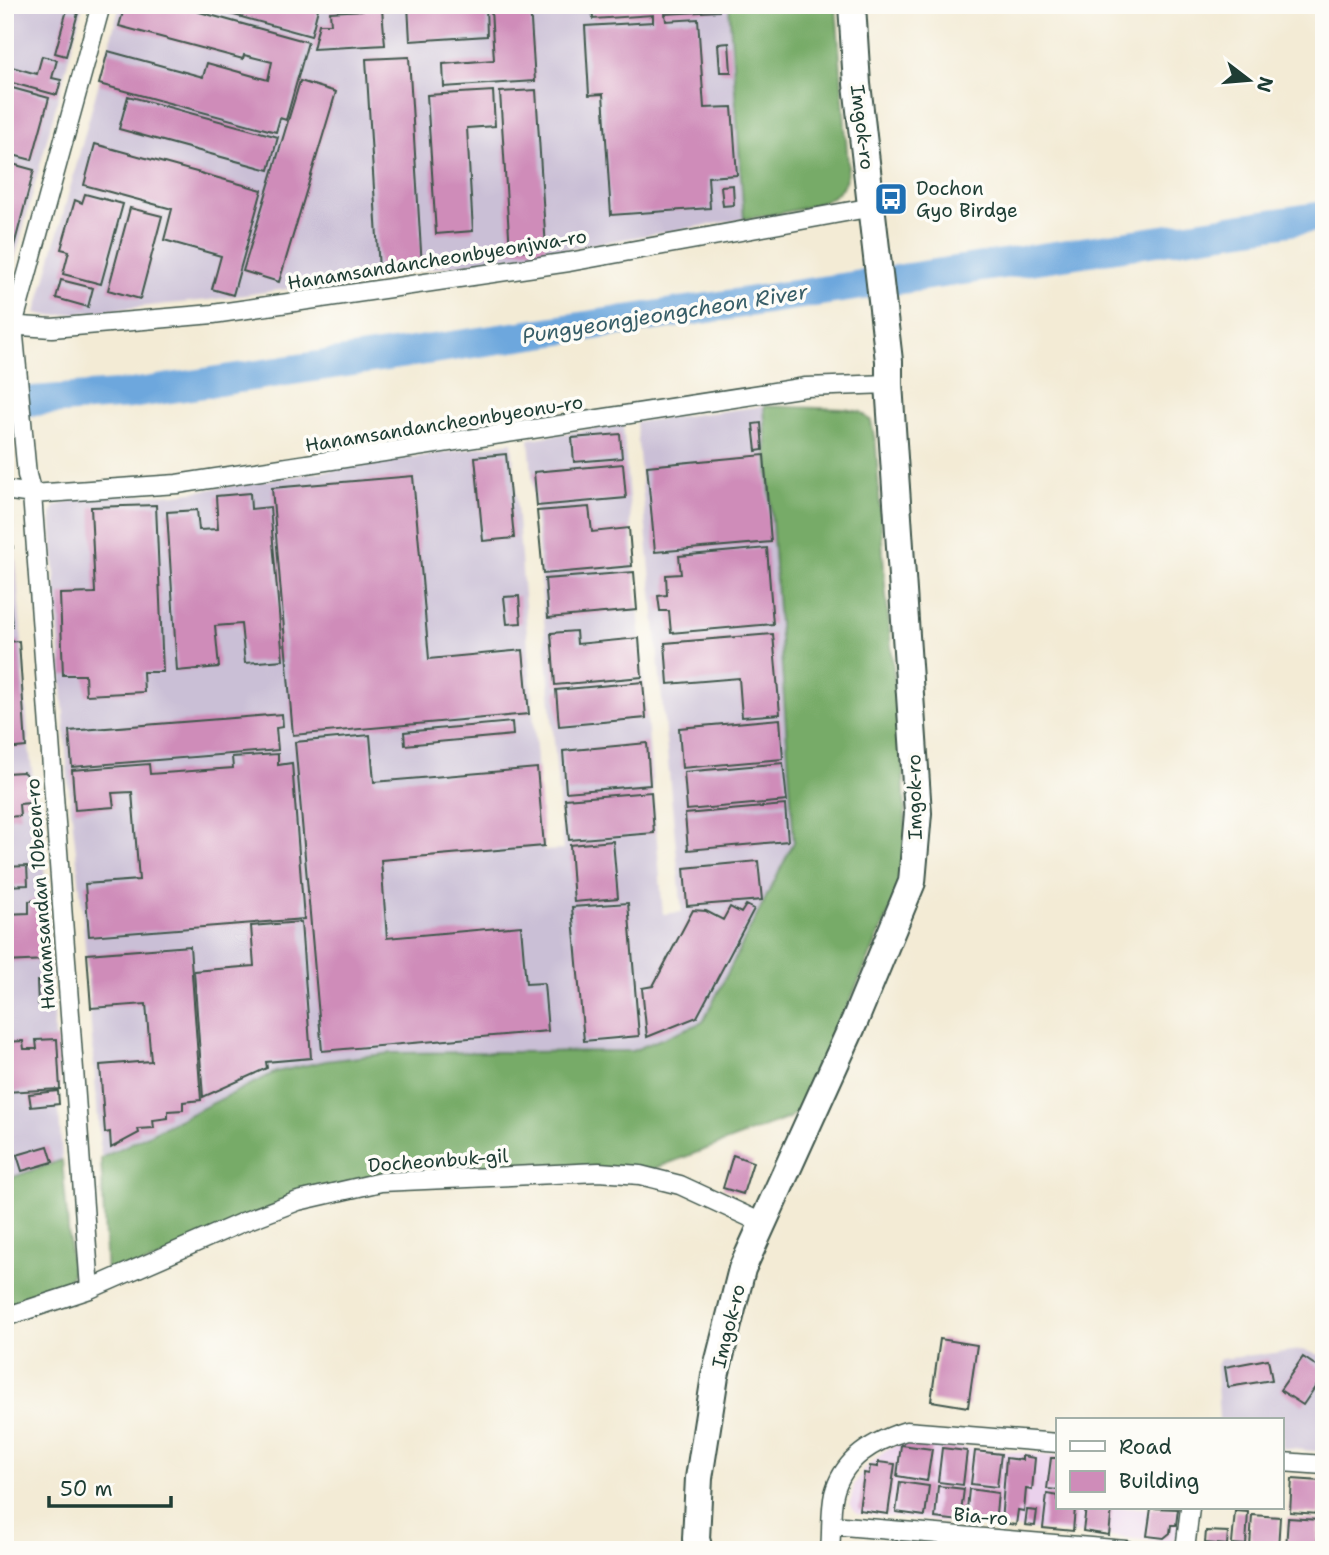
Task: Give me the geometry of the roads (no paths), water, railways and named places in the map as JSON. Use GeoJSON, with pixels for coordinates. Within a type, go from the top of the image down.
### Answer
{"type":"FeatureCollection","features":[{"type":"Feature","properties":{"kind":"main road","name":"Imgok-ro"},"geometry":{"type":"LineString","coordinates":[[699,1550],[696,1539],[699,1478],[715,1376],[742,1269],[855,1020],[912,882],[918,813],[889,373],[874,218],[857,84],[852,5]]}},
{"type":"Feature","properties":{"kind":"street","name":"Hanamsandan 10beon-ro"},"geometry":{"type":"LineString","coordinates":[[90,1289],[32,494],[27,475],[11,331],[101,5]]}},
{"type":"Feature","properties":{"kind":"street","name":"Hanamsandancheonbyeonjwa-ro"},"geometry":{"type":"LineString","coordinates":[[11,331],[212,314],[874,218]]}},
{"type":"Feature","properties":{"kind":"street","name":"Hanamsandancheonbyeonu-ro"},"geometry":{"type":"LineString","coordinates":[[5,490],[32,494],[177,484],[889,373]]}},
{"type":"Feature","properties":{"kind":"street","name":"Docheonbuk-gil"},"geometry":{"type":"LineString","coordinates":[[5,1318],[90,1289],[298,1201],[381,1182],[599,1172],[640,1175],[680,1185],[762,1223]]}},
{"type":"Feature","properties":{"kind":"street"},"geometry":{"type":"LineString","coordinates":[[830,1550],[834,1494],[844,1471],[861,1452],[882,1438],[906,1432],[1056,1443]]}},
{"type":"Feature","properties":{"kind":"street"},"geometry":{"type":"LineString","coordinates":[[1284,1462],[1324,1465]]}},
{"type":"Feature","properties":{"kind":"street"},"geometry":{"type":"LineString","coordinates":[[1185,1550],[1190,1510]]}},
{"type":"Feature","properties":{"kind":"street","name":"Bia-ro"},"geometry":{"type":"LineString","coordinates":[[832,1525],[1126,1550]]}},
{"type":"Feature","properties":{"kind":"waterway","name":"Pungyeongjeongcheon River"},"geometry":{"type":"LineString","coordinates":[[5,403],[131,394],[1324,216]]}},
{"type":"Feature","properties":{"kind":"place","name":"Dochon Gyo Birdge"},"geometry":{"type":"Point","coordinates":[891,199]}}]}
